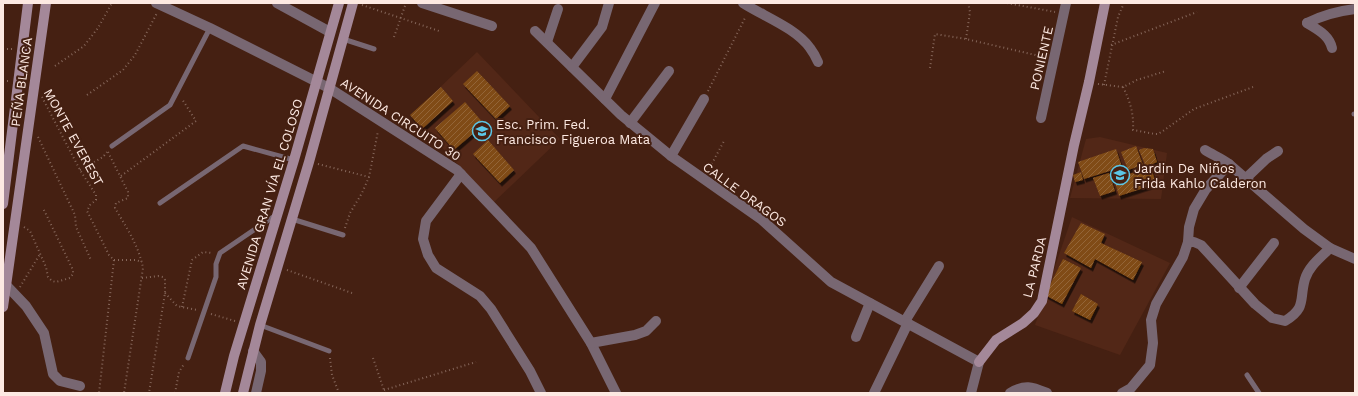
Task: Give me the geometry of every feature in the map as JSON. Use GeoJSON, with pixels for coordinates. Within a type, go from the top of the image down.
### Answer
{"type":"FeatureCollection","features":[{"type":"Feature","properties":{"kind":"main road","name":"PEÑA BLANCA"},"geometry":{"type":"LineString","coordinates":[[3,204],[28,3]]}},
{"type":"Feature","properties":{"kind":"main road","name":"PEÑA BLANCA"},"geometry":{"type":"LineString","coordinates":[[3,307],[46,3]]}},
{"type":"Feature","properties":{"kind":"main road","name":"LA PARDA"},"geometry":{"type":"LineString","coordinates":[[979,362],[996,340],[1023,323],[1034,313],[1042,301],[1105,3]]}},
{"type":"Feature","properties":{"kind":"main road","name":"AVENIDA GRAN VÍA EL COLOSO"},"geometry":{"type":"LineString","coordinates":[[225,393],[234,356],[294,160],[337,4]]}},
{"type":"Feature","properties":{"kind":"main road"},"geometry":{"type":"LineString","coordinates":[[243,393],[260,325],[309,162],[343,39],[357,4]]}},
{"type":"Feature","properties":{"kind":"street"},"geometry":{"type":"LineString","coordinates":[[277,3],[330,32]]}},
{"type":"Feature","properties":{"kind":"street"},"geometry":{"type":"LineString","coordinates":[[422,3],[492,26]]}},
{"type":"Feature","properties":{"kind":"street"},"geometry":{"type":"LineString","coordinates":[[572,67],[602,27],[609,3]]}},
{"type":"Feature","properties":{"kind":"street"},"geometry":{"type":"LineString","coordinates":[[605,99],[655,3]]}},
{"type":"Feature","properties":{"kind":"street","name":"PONIENTE"},"geometry":{"type":"LineString","coordinates":[[1041,118],[1066,3]]}},
{"type":"Feature","properties":{"kind":"street","name":"AVENIDA CIRCUITO 30"},"geometry":{"type":"LineString","coordinates":[[160,4],[330,88],[457,170],[531,248],[591,343],[616,393]]}},
{"type":"Feature","properties":{"kind":"street"},"geometry":{"type":"LineString","coordinates":[[746,5],[792,31],[803,39],[811,48],[818,62]]}},
{"type":"Feature","properties":{"kind":"street"},"geometry":{"type":"LineString","coordinates":[[547,42],[558,9]]}},
{"type":"Feature","properties":{"kind":"street"},"geometry":{"type":"LineString","coordinates":[[1332,48],[1327,37],[1307,23],[1320,17],[1355,9]]}},
{"type":"Feature","properties":{"kind":"street","name":"CALLE DRAGOS"},"geometry":{"type":"LineString","coordinates":[[535,31],[630,123],[671,156],[762,220],[831,282],[979,362]]}},
{"type":"Feature","properties":{"kind":"street"},"geometry":{"type":"LineString","coordinates":[[630,123],[669,71]]}},
{"type":"Feature","properties":{"kind":"street"},"geometry":{"type":"LineString","coordinates":[[671,156],[704,99]]}},
{"type":"Feature","properties":{"kind":"street"},"geometry":{"type":"LineString","coordinates":[[1204,150],[1219,156],[1304,229],[1330,248],[1355,259]]}},
{"type":"Feature","properties":{"kind":"street"},"geometry":{"type":"LineString","coordinates":[[1246,178],[1266,159],[1278,151]]}},
{"type":"Feature","properties":{"kind":"street"},"geometry":{"type":"LineString","coordinates":[[1122,393],[1131,388],[1150,366],[1153,343],[1151,320],[1156,304],[1183,257],[1188,242],[1189,227],[1194,209],[1206,189],[1229,164]]}},
{"type":"Feature","properties":{"kind":"street"},"geometry":{"type":"LineString","coordinates":[[461,174],[426,221],[423,239],[428,255],[436,268],[480,296],[491,309],[530,371],[541,393]]}},
{"type":"Feature","properties":{"kind":"street"},"geometry":{"type":"LineString","coordinates":[[1188,242],[1194,242],[1201,245],[1255,304],[1272,318],[1285,321],[1295,315],[1302,303],[1305,279],[1314,264],[1330,248]]}},
{"type":"Feature","properties":{"kind":"street"},"geometry":{"type":"LineString","coordinates":[[1239,288],[1274,243]]}},
{"type":"Feature","properties":{"kind":"street"},"geometry":{"type":"LineString","coordinates":[[874,393],[907,322],[939,266]]}},
{"type":"Feature","properties":{"kind":"street"},"geometry":{"type":"LineString","coordinates":[[6,285],[26,306],[44,332],[53,374],[60,381],[80,386]]}},
{"type":"Feature","properties":{"kind":"street"},"geometry":{"type":"LineString","coordinates":[[856,337],[870,303]]}},
{"type":"Feature","properties":{"kind":"street"},"geometry":{"type":"LineString","coordinates":[[591,343],[635,336],[646,331],[656,321]]}},
{"type":"Feature","properties":{"kind":"street"},"geometry":{"type":"LineString","coordinates":[[253,351],[261,362],[261,371],[256,393]]}},
{"type":"Feature","properties":{"kind":"street","name":"LA PARDA"},"geometry":{"type":"LineString","coordinates":[[971,393],[979,362]]}},
{"type":"Feature","properties":{"kind":"street"},"geometry":{"type":"LineString","coordinates":[[1010,393],[1017,389],[1030,387],[1047,393]]}},
{"type":"Feature","properties":{"kind":"lane"},"geometry":{"type":"LineString","coordinates":[[112,146],[170,105],[210,28]]}},
{"type":"Feature","properties":{"kind":"lane"},"geometry":{"type":"LineString","coordinates":[[343,39],[374,49]]}},
{"type":"Feature","properties":{"kind":"lane"},"geometry":{"type":"LineString","coordinates":[[160,203],[243,146],[294,160]]}},
{"type":"Feature","properties":{"kind":"lane"},"geometry":{"type":"LineString","coordinates":[[188,358],[216,277],[216,264],[220,253],[277,215]]}},
{"type":"Feature","properties":{"kind":"lane"},"geometry":{"type":"LineString","coordinates":[[292,219],[343,234]]}},
{"type":"Feature","properties":{"kind":"lane"},"geometry":{"type":"LineString","coordinates":[[260,325],[330,351]]}},
{"type":"Feature","properties":{"kind":"lane"},"geometry":{"type":"LineString","coordinates":[[1247,375],[1258,393]]}},
{"type":"Feature","properties":{"kind":"path"},"geometry":{"type":"LineString","coordinates":[[54,66],[84,46],[98,28],[112,3]]}},
{"type":"Feature","properties":{"kind":"path"},"geometry":{"type":"LineString","coordinates":[[394,37],[406,3]]}},
{"type":"Feature","properties":{"kind":"path"},"geometry":{"type":"LineString","coordinates":[[966,39],[970,12],[968,3]]}},
{"type":"Feature","properties":{"kind":"path"},"geometry":{"type":"LineString","coordinates":[[1007,3],[1064,14]]}},
{"type":"Feature","properties":{"kind":"path"},"geometry":{"type":"LineString","coordinates":[[1104,85],[1111,45],[1118,17],[1124,3]]}},
{"type":"Feature","properties":{"kind":"path"},"geometry":{"type":"LineString","coordinates":[[87,95],[123,70],[135,55],[160,4]]}},
{"type":"Feature","properties":{"kind":"path"},"geometry":{"type":"LineString","coordinates":[[357,4],[439,31]]}},
{"type":"Feature","properties":{"kind":"path"},"geometry":{"type":"LineString","coordinates":[[704,99],[746,5]]}},
{"type":"Feature","properties":{"kind":"path"},"geometry":{"type":"LineString","coordinates":[[1111,45],[1197,12]]}},
{"type":"Feature","properties":{"kind":"path"},"geometry":{"type":"LineString","coordinates":[[930,68],[935,34],[966,39],[1053,59]]}},
{"type":"Feature","properties":{"kind":"path"},"geometry":{"type":"LineString","coordinates":[[1089,82],[1124,87],[1137,80],[1166,71]]}},
{"type":"Feature","properties":{"kind":"path","name":"MONTE EVEREST"},"geometry":{"type":"LineString","coordinates":[[34,82],[80,170],[96,195],[96,200],[90,205],[87,211],[109,255],[114,260]]}},
{"type":"Feature","properties":{"kind":"path"},"geometry":{"type":"LineString","coordinates":[[1124,87],[1132,109],[1134,119],[1133,130],[1155,134],[1164,131],[1194,109],[1253,87]]}},
{"type":"Feature","properties":{"kind":"path"},"geometry":{"type":"LineString","coordinates":[[120,176],[196,121],[177,92]]}},
{"type":"Feature","properties":{"kind":"path"},"geometry":{"type":"LineString","coordinates":[[29,120],[75,215],[76,227],[90,260]]}},
{"type":"Feature","properties":{"kind":"path"},"geometry":{"type":"LineString","coordinates":[[343,234],[350,213],[362,193],[369,177],[380,120]]}},
{"type":"Feature","properties":{"kind":"path"},"geometry":{"type":"LineString","coordinates":[[704,179],[724,141]]}},
{"type":"Feature","properties":{"kind":"path"},"geometry":{"type":"LineString","coordinates":[[80,170],[103,157],[108,151],[128,192],[128,198],[116,203],[115,208],[132,238],[142,262],[143,268],[124,393]]}},
{"type":"Feature","properties":{"kind":"path"},"geometry":{"type":"LineString","coordinates":[[309,162],[369,177]]}},
{"type":"Feature","properties":{"kind":"path"},"geometry":{"type":"LineString","coordinates":[[15,220],[30,231],[46,267],[48,277],[52,281],[56,282],[70,278],[73,274],[73,270],[43,208]]}},
{"type":"Feature","properties":{"kind":"path"},"geometry":{"type":"LineString","coordinates":[[182,307],[192,260],[203,252],[220,253]]}},
{"type":"Feature","properties":{"kind":"path"},"geometry":{"type":"LineString","coordinates":[[16,295],[40,254]]}},
{"type":"Feature","properties":{"kind":"path"},"geometry":{"type":"LineString","coordinates":[[99,393],[114,260],[136,260],[142,262]]}},
{"type":"Feature","properties":{"kind":"path"},"geometry":{"type":"LineString","coordinates":[[277,267],[352,293]]}},
{"type":"Feature","properties":{"kind":"path"},"geometry":{"type":"LineString","coordinates":[[141,278],[158,276],[165,280],[165,293],[150,393]]}},
{"type":"Feature","properties":{"kind":"path"},"geometry":{"type":"LineString","coordinates":[[330,351],[332,375],[339,393]]}},
{"type":"Feature","properties":{"kind":"path"},"geometry":{"type":"LineString","coordinates":[[175,393],[179,372],[188,358]]}},
{"type":"Feature","properties":{"kind":"path"},"geometry":{"type":"LineString","coordinates":[[373,358],[385,392],[476,362]]}},
{"type":"Feature","properties":{"kind":"shaded area"},"geometry":{"type":"Polygon","coordinates":[[[477,52],[560,139],[494,202],[411,115],[477,52]]]}},
{"type":"Feature","properties":{"kind":"shaded area","name":"Jardin De Niños Frida Kahlo Calderon"},"geometry":{"type":"Polygon","coordinates":[[[1100,137],[1167,153],[1161,199],[1070,198],[1086,139],[1100,137]]]}},
{"type":"Feature","properties":{"kind":"shaded area"},"geometry":{"type":"Polygon","coordinates":[[[1072,217],[1170,263],[1120,355],[1035,325],[1072,217]]]}},
{"type":"Feature","properties":{"kind":"building"},"geometry":{"type":"Polygon","coordinates":[[[477,71],[510,106],[496,119],[463,84],[477,71]]]}},
{"type":"Feature","properties":{"kind":"building"},"geometry":{"type":"Polygon","coordinates":[[[441,87],[453,101],[422,129],[410,115],[441,87]]]}},
{"type":"Feature","properties":{"kind":"building"},"geometry":{"type":"Polygon","coordinates":[[[465,102],[484,124],[454,150],[435,128],[465,102]]]}},
{"type":"Feature","properties":{"kind":"building"},"geometry":{"type":"Polygon","coordinates":[[[488,140],[514,170],[500,183],[473,154],[488,140]]]}},
{"type":"Feature","properties":{"kind":"building"},"geometry":{"type":"Polygon","coordinates":[[[1136,146],[1143,165],[1128,170],[1121,152],[1136,146]]]}},
{"type":"Feature","properties":{"kind":"building"},"geometry":{"type":"Polygon","coordinates":[[[1144,148],[1153,149],[1157,162],[1146,167],[1139,150],[1144,148]]]}},
{"type":"Feature","properties":{"kind":"building"},"geometry":{"type":"Polygon","coordinates":[[[1116,149],[1122,167],[1084,179],[1078,162],[1116,149]]]}},
{"type":"Feature","properties":{"kind":"building"},"geometry":{"type":"Polygon","coordinates":[[[1151,167],[1156,184],[1119,196],[1114,179],[1151,167]]]}},
{"type":"Feature","properties":{"kind":"building"},"geometry":{"type":"Polygon","coordinates":[[[1081,172],[1083,180],[1075,182],[1073,175],[1081,172]]]}},
{"type":"Feature","properties":{"kind":"building"},"geometry":{"type":"Polygon","coordinates":[[[1109,173],[1115,191],[1100,196],[1093,178],[1109,173]]]}},
{"type":"Feature","properties":{"kind":"building"},"geometry":{"type":"Polygon","coordinates":[[[1081,223],[1105,234],[1101,243],[1142,262],[1133,280],[1095,259],[1091,268],[1064,253],[1081,223]]]}},
{"type":"Feature","properties":{"kind":"building"},"geometry":{"type":"Polygon","coordinates":[[[1063,259],[1081,268],[1062,304],[1045,295],[1063,259]]]}},
{"type":"Feature","properties":{"kind":"building"},"geometry":{"type":"Polygon","coordinates":[[[1081,294],[1098,304],[1090,320],[1072,311],[1081,294]]]}},
{"type":"Feature","properties":{"kind":"place","name":"Esc. Prim. Fed. Francisco Figueroa Mata"},"geometry":{"type":"Point","coordinates":[482,131]}},
{"type":"Feature","properties":{"kind":"place","name":"Jardin De Niños Frida Kahlo Calderon"},"geometry":{"type":"Point","coordinates":[1120,175]}}]}
